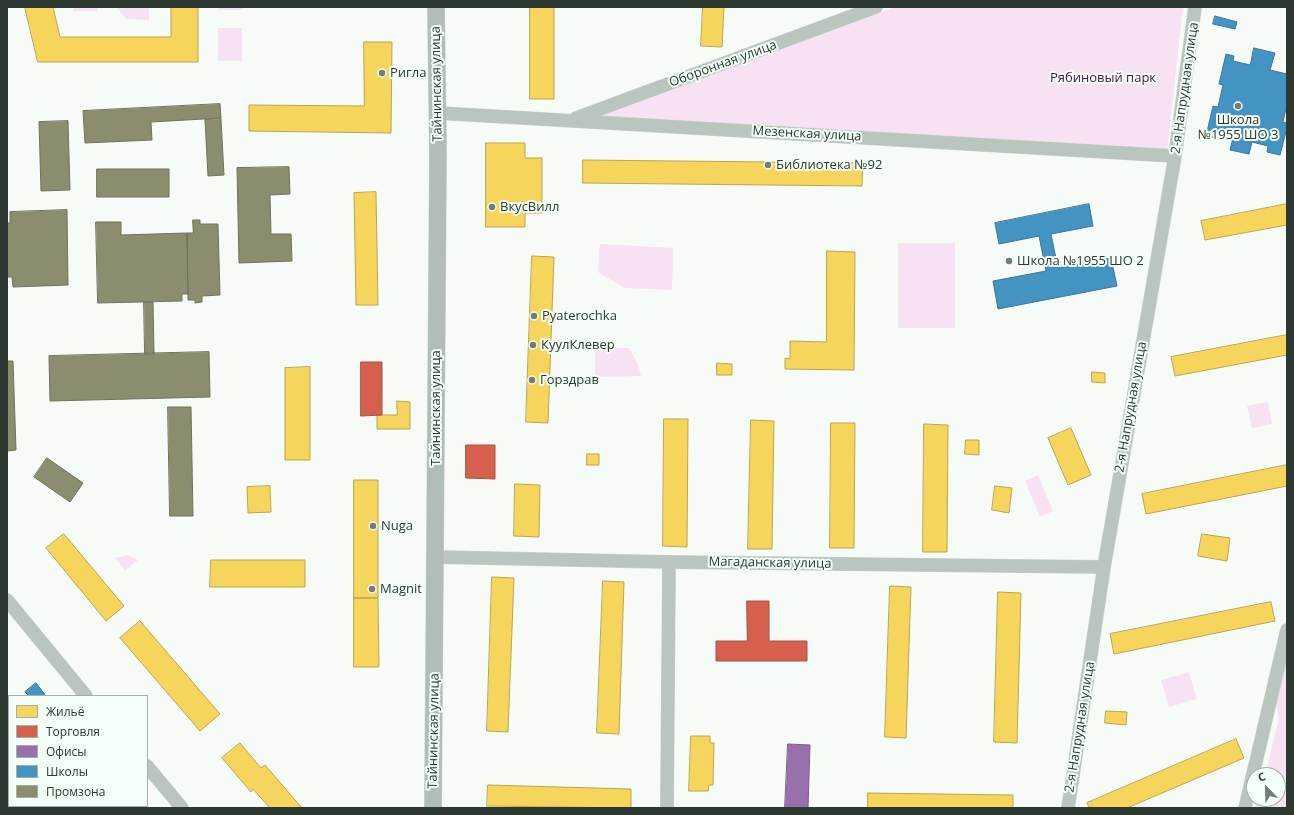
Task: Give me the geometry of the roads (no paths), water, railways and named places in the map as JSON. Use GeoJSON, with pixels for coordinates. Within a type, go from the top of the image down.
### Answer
{"type":"FeatureCollection","features":[{"type":"Feature","properties":{"kind":"main road","name":"Тайнинская улица"},"geometry":{"type":"LineString","coordinates":[[433,808],[436,558],[438,113],[436,7]]}},
{"type":"Feature","properties":{"kind":"street","name":"Оборонная улица"},"geometry":{"type":"LineString","coordinates":[[570,120],[876,7]]}},
{"type":"Feature","properties":{"kind":"street","name":"2-я Напрудная улица"},"geometry":{"type":"LineString","coordinates":[[1068,808],[1104,567],[1176,156],[1195,7]]}},
{"type":"Feature","properties":{"kind":"street","name":"Мезенская улица"},"geometry":{"type":"LineString","coordinates":[[438,113],[1176,156]]}},
{"type":"Feature","properties":{"kind":"street","name":"Магаданская улица"},"geometry":{"type":"LineString","coordinates":[[436,558],[1104,567]]}},
{"type":"Feature","properties":{"kind":"street"},"geometry":{"type":"LineString","coordinates":[[667,808],[669,562]]}},
{"type":"Feature","properties":{"kind":"street"},"geometry":{"type":"LineString","coordinates":[[7,600],[85,695]]}},
{"type":"Feature","properties":{"kind":"street"},"geometry":{"type":"LineString","coordinates":[[1245,808],[1287,630]]}},
{"type":"Feature","properties":{"kind":"street"},"geometry":{"type":"LineString","coordinates":[[148,767],[182,808]]}},
{"type":"Feature","properties":{"kind":"place","name":"Ригла"},"geometry":{"type":"Point","coordinates":[382,73]}},
{"type":"Feature","properties":{"kind":"place","name":"Школа №1955 ШО 3"},"geometry":{"type":"Point","coordinates":[1238,106]}},
{"type":"Feature","properties":{"kind":"place","name":"Библиотека №92"},"geometry":{"type":"Point","coordinates":[768,165]}},
{"type":"Feature","properties":{"kind":"place","name":"ВкусВилл"},"geometry":{"type":"Point","coordinates":[492,207]}},
{"type":"Feature","properties":{"kind":"place","name":"Школа №1955 ШО 2"},"geometry":{"type":"Point","coordinates":[1009,261]}},
{"type":"Feature","properties":{"kind":"place","name":"Pyaterochka"},"geometry":{"type":"Point","coordinates":[534,316]}},
{"type":"Feature","properties":{"kind":"place","name":"КуулКлевер"},"geometry":{"type":"Point","coordinates":[533,345]}},
{"type":"Feature","properties":{"kind":"place","name":"Горздрав"},"geometry":{"type":"Point","coordinates":[532,380]}},
{"type":"Feature","properties":{"kind":"place","name":"Nuga"},"geometry":{"type":"Point","coordinates":[373,526]}},
{"type":"Feature","properties":{"kind":"place","name":"Magnit"},"geometry":{"type":"Point","coordinates":[372,589]}},
{"type":"Feature","properties":{"kind":"park label","name":"Рябиновый парк"},"geometry":{"type":"Point","coordinates":[1103,78]}}]}
